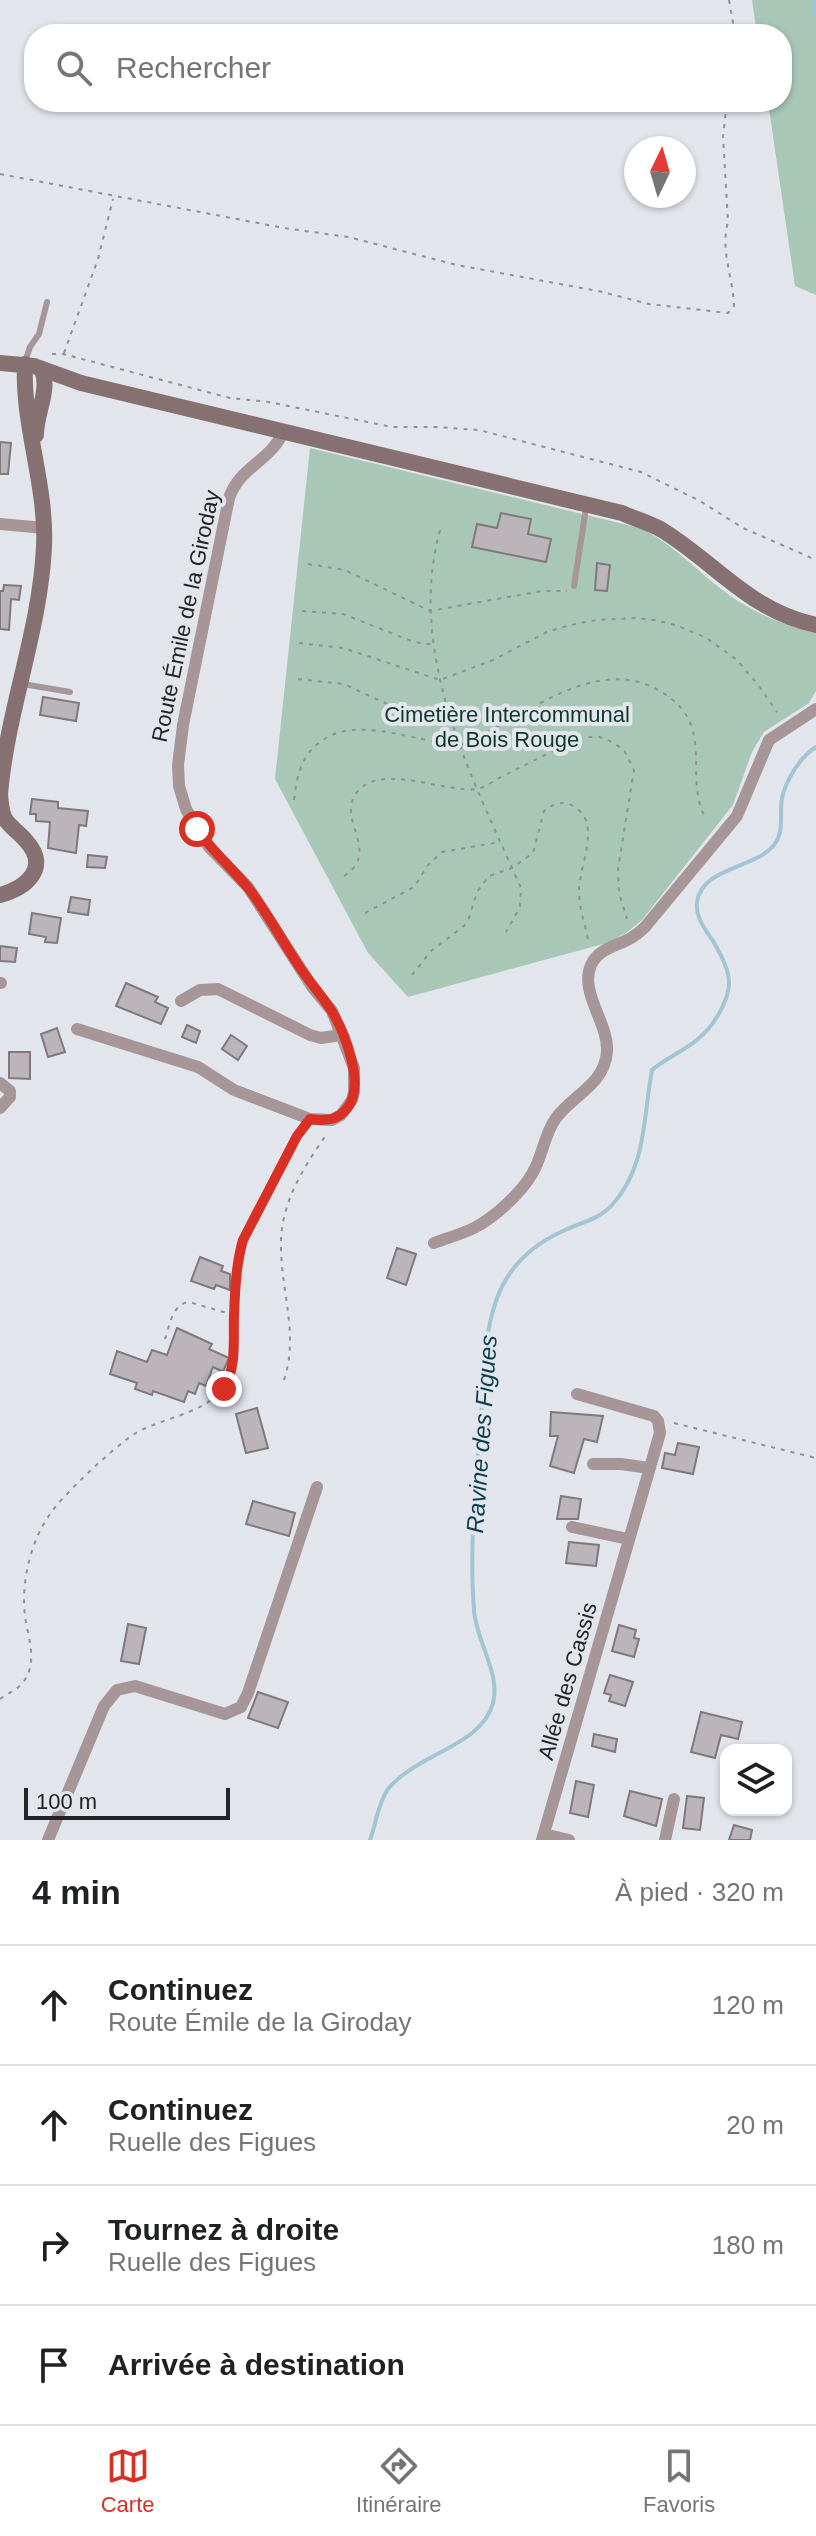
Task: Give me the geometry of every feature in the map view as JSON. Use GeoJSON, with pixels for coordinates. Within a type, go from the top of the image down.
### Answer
{"type":"FeatureCollection","features":[{"type":"Feature","properties":{"kind":"main road"},"geometry":{"type":"LineString","coordinates":[[0,363],[34,366],[81,383],[622,513],[660,529],[760,605],[793,620],[816,625]]}},
{"type":"Feature","properties":{"kind":"main road"},"geometry":{"type":"LineString","coordinates":[[34,366],[46,379],[45,397],[36,429],[35,461]]}},
{"type":"Feature","properties":{"kind":"main road"},"geometry":{"type":"LineString","coordinates":[[0,895],[22,888],[32,877],[36,862],[29,843],[2,813],[0,794],[3,758],[39,589],[44,528],[25,407],[34,366]]}},
{"type":"Feature","properties":{"kind":"main road"},"geometry":{"type":"LineString","coordinates":[[45,397],[59,384],[81,383]]}},
{"type":"Feature","properties":{"kind":"street","name":"Route Émile de la Giroday"},"geometry":{"type":"LineString","coordinates":[[283,432],[276,448],[240,477],[229,498],[183,725],[179,786],[186,809],[197,829],[263,908],[313,988],[332,1011],[356,1081],[352,1100],[341,1115]]}},
{"type":"Feature","properties":{"kind":"street"},"geometry":{"type":"LineString","coordinates":[[0,524],[44,528]]}},
{"type":"Feature","properties":{"kind":"street"},"geometry":{"type":"LineString","coordinates":[[434,1243],[485,1220],[532,1173],[554,1120],[596,1081],[607,1057],[603,1024],[590,993],[588,979],[596,956],[632,938],[645,927],[737,816],[769,740],[816,709]]}},
{"type":"Feature","properties":{"kind":"street"},"geometry":{"type":"LineString","coordinates":[[181,1001],[200,990],[218,989],[310,1035],[321,1038],[341,1035]]}},
{"type":"Feature","properties":{"kind":"street"},"geometry":{"type":"LineString","coordinates":[[77,1029],[198,1067],[234,1090],[310,1119],[332,1120],[341,1115]]}},
{"type":"Feature","properties":{"kind":"street"},"geometry":{"type":"LineString","coordinates":[[0,1083],[10,1091],[10,1097],[0,1108]]}},
{"type":"Feature","properties":{"kind":"street"},"geometry":{"type":"LineString","coordinates":[[577,1394],[654,1416],[658,1421]]}},
{"type":"Feature","properties":{"kind":"street","name":"Allée des Cassis"},"geometry":{"type":"LineString","coordinates":[[569,1840],[543,1837],[660,1433],[658,1421]]}},
{"type":"Feature","properties":{"kind":"street"},"geometry":{"type":"LineString","coordinates":[[593,1464],[613,1463],[649,1468]]}},
{"type":"Feature","properties":{"kind":"street"},"geometry":{"type":"LineString","coordinates":[[48,1840],[104,1706],[117,1690],[135,1686],[225,1714],[241,1707],[317,1487]]}},
{"type":"Feature","properties":{"kind":"street"},"geometry":{"type":"LineString","coordinates":[[572,1527],[628,1539]]}},
{"type":"Feature","properties":{"kind":"street"},"geometry":{"type":"LineString","coordinates":[[665,1840],[674,1799]]}},
{"type":"Feature","properties":{"kind":"lane"},"geometry":{"type":"LineString","coordinates":[[34,366],[26,354],[39,334],[47,302]]}},
{"type":"Feature","properties":{"kind":"lane"},"geometry":{"type":"LineString","coordinates":[[574,586],[587,505]]}},
{"type":"Feature","properties":{"kind":"lane"},"geometry":{"type":"LineString","coordinates":[[21,683],[70,692]]}},
{"type":"Feature","properties":{"kind":"path"},"geometry":{"type":"LineString","coordinates":[[729,0],[733,24]]}},
{"type":"Feature","properties":{"kind":"path"},"geometry":{"type":"LineString","coordinates":[[0,174],[348,237],[457,265],[585,288],[649,304],[728,313],[734,306],[726,264],[725,234],[728,222],[723,136],[726,112]]}},
{"type":"Feature","properties":{"kind":"path"},"geometry":{"type":"LineString","coordinates":[[63,354],[98,259],[114,197]]}},
{"type":"Feature","properties":{"kind":"path"},"geometry":{"type":"LineString","coordinates":[[34,366],[46,356],[63,354],[230,398],[269,402],[392,427],[479,430],[641,472],[700,501],[743,528],[814,559]]}},
{"type":"Feature","properties":{"kind":"path"},"geometry":{"type":"LineString","coordinates":[[440,530],[434,555],[430,611],[440,680],[458,745],[521,888],[520,907],[506,932]]}},
{"type":"Feature","properties":{"kind":"path"},"geometry":{"type":"LineString","coordinates":[[308,564],[345,570],[430,611],[542,591],[567,591],[574,586]]}},
{"type":"Feature","properties":{"kind":"path"},"geometry":{"type":"LineString","coordinates":[[302,611],[343,614],[414,642],[435,645]]}},
{"type":"Feature","properties":{"kind":"path"},"geometry":{"type":"LineString","coordinates":[[299,643],[343,648],[440,680],[493,660],[547,632],[597,620],[635,618],[675,625],[705,637],[737,660],[777,712]]}},
{"type":"Feature","properties":{"kind":"path"},"geometry":{"type":"LineString","coordinates":[[298,679],[344,684],[389,705],[449,712]]}},
{"type":"Feature","properties":{"kind":"path"},"geometry":{"type":"LineString","coordinates":[[294,800],[298,772],[310,750],[340,731],[359,730],[458,745],[501,725],[554,694],[585,683],[621,680],[647,685],[670,697],[690,724],[697,742],[697,793],[704,815]]}},
{"type":"Feature","properties":{"kind":"path"},"geometry":{"type":"LineString","coordinates":[[344,876],[359,862],[360,848],[352,823],[352,803],[362,787],[383,779],[478,789],[571,742],[585,737],[600,737],[624,750],[634,770],[618,869],[619,893],[627,919]]}},
{"type":"Feature","properties":{"kind":"path"},"geometry":{"type":"LineString","coordinates":[[412,975],[431,951],[464,926],[477,892],[489,876],[512,868],[533,853],[541,817],[550,806],[566,803],[581,812],[586,820],[588,831],[579,894],[588,939]]}},
{"type":"Feature","properties":{"kind":"path"},"geometry":{"type":"LineString","coordinates":[[365,913],[414,887],[428,865],[442,852],[501,842]]}},
{"type":"Feature","properties":{"kind":"path"},"geometry":{"type":"LineString","coordinates":[[284,1380],[291,1338],[282,1264],[283,1221],[291,1193],[312,1155],[341,1115]]}},
{"type":"Feature","properties":{"kind":"path"},"geometry":{"type":"LineString","coordinates":[[0,1699],[19,1688],[29,1670],[32,1655],[25,1615],[26,1577],[33,1547],[48,1515],[134,1434],[199,1408],[224,1389],[233,1364],[234,1315],[243,1240],[297,1136],[310,1119]]}},
{"type":"Feature","properties":{"kind":"path"},"geometry":{"type":"LineString","coordinates":[[165,1339],[177,1307],[182,1303],[189,1302],[234,1315]]}},
{"type":"Feature","properties":{"kind":"path"},"geometry":{"type":"LineString","coordinates":[[658,1421],[816,1458]]}},
{"type":"Feature","properties":{"kind":"green space"},"geometry":{"type":"Polygon","coordinates":[[[752,0],[816,0],[816,295],[795,286],[769,112],[792,112],[792,24],[756,24],[752,0]]]}},
{"type":"Feature","properties":{"kind":"green space","name":"Cimetière Intercommunal de Bois Rouge"},"geometry":{"type":"Polygon","coordinates":[[[310,448],[640,528],[666,544],[744,605],[774,620],[816,633],[816,691],[809,703],[764,732],[752,752],[733,805],[642,920],[626,933],[607,943],[408,997],[368,953],[275,779],[310,448]]]}},
{"type":"Feature","properties":{"kind":"building"},"geometry":{"type":"Polygon","coordinates":[[[0,442],[11,443],[8,474],[0,474],[0,442]]]}},
{"type":"Feature","properties":{"kind":"building"},"geometry":{"type":"Polygon","coordinates":[[[501,513],[531,519],[528,534],[551,539],[546,562],[472,547],[477,524],[497,528],[501,513]]]}},
{"type":"Feature","properties":{"kind":"building"},"geometry":{"type":"Polygon","coordinates":[[[597,563],[610,565],[607,591],[595,590],[597,563]]]}},
{"type":"Feature","properties":{"kind":"building"},"geometry":{"type":"Polygon","coordinates":[[[4,585],[21,586],[19,600],[11,599],[9,630],[0,629],[0,591],[3,591],[4,585]]]}},
{"type":"Feature","properties":{"kind":"building"},"geometry":{"type":"Polygon","coordinates":[[[43,697],[79,703],[76,721],[40,715],[43,697]]]}},
{"type":"Feature","properties":{"kind":"building"},"geometry":{"type":"Polygon","coordinates":[[[32,799],[58,802],[58,808],[88,811],[86,826],[79,825],[76,853],[48,848],[50,822],[36,821],[36,814],[30,814],[32,799]]]}},
{"type":"Feature","properties":{"kind":"building"},"geometry":{"type":"Polygon","coordinates":[[[88,855],[107,857],[105,868],[87,867],[88,855]]]}},
{"type":"Feature","properties":{"kind":"building"},"geometry":{"type":"Polygon","coordinates":[[[71,897],[90,900],[88,915],[68,912],[71,897]]]}},
{"type":"Feature","properties":{"kind":"building"},"geometry":{"type":"Polygon","coordinates":[[[32,913],[61,918],[57,943],[45,942],[46,937],[29,934],[32,913]]]}},
{"type":"Feature","properties":{"kind":"building"},"geometry":{"type":"Polygon","coordinates":[[[0,946],[17,948],[15,962],[0,961],[0,946]]]}},
{"type":"Feature","properties":{"kind":"building"},"geometry":{"type":"Polygon","coordinates":[[[126,983],[158,997],[155,1002],[168,1008],[161,1024],[116,1006],[126,983]]]}},
{"type":"Feature","properties":{"kind":"building"},"geometry":{"type":"Polygon","coordinates":[[[187,1025],[200,1031],[196,1043],[182,1037],[187,1025]]]}},
{"type":"Feature","properties":{"kind":"building"},"geometry":{"type":"Polygon","coordinates":[[[57,1028],[65,1052],[48,1057],[41,1034],[57,1028]]]}},
{"type":"Feature","properties":{"kind":"building"},"geometry":{"type":"Polygon","coordinates":[[[231,1035],[247,1046],[238,1060],[222,1049],[231,1035]]]}},
{"type":"Feature","properties":{"kind":"building"},"geometry":{"type":"Polygon","coordinates":[[[9,1052],[30,1052],[30,1079],[9,1078],[9,1052]]]}},
{"type":"Feature","properties":{"kind":"building"},"geometry":{"type":"Polygon","coordinates":[[[397,1248],[416,1254],[406,1285],[387,1278],[397,1248]]]}},
{"type":"Feature","properties":{"kind":"building"},"geometry":{"type":"Polygon","coordinates":[[[200,1257],[223,1266],[221,1271],[230,1274],[230,1290],[216,1285],[214,1289],[191,1281],[200,1257]]]}},
{"type":"Feature","properties":{"kind":"building"},"geometry":{"type":"Polygon","coordinates":[[[177,1328],[212,1344],[209,1349],[229,1358],[223,1372],[213,1367],[206,1386],[199,1383],[195,1394],[188,1391],[184,1402],[153,1391],[152,1395],[135,1389],[137,1383],[110,1374],[117,1351],[147,1362],[152,1350],[167,1355],[177,1328]]]}},
{"type":"Feature","properties":{"kind":"building"},"geometry":{"type":"Polygon","coordinates":[[[257,1408],[268,1448],[246,1453],[236,1414],[257,1408]]]}},
{"type":"Feature","properties":{"kind":"building"},"geometry":{"type":"Polygon","coordinates":[[[551,1412],[603,1416],[597,1442],[584,1439],[574,1473],[550,1466],[558,1436],[550,1436],[551,1412]]]}},
{"type":"Feature","properties":{"kind":"building"},"geometry":{"type":"Polygon","coordinates":[[[678,1443],[699,1447],[693,1474],[662,1468],[665,1453],[675,1455],[678,1443]]]}},
{"type":"Feature","properties":{"kind":"building"},"geometry":{"type":"Polygon","coordinates":[[[561,1496],[581,1499],[578,1519],[557,1519],[561,1496]]]}},
{"type":"Feature","properties":{"kind":"building"},"geometry":{"type":"Polygon","coordinates":[[[253,1501],[295,1513],[289,1536],[246,1524],[253,1501]]]}},
{"type":"Feature","properties":{"kind":"building"},"geometry":{"type":"Polygon","coordinates":[[[569,1542],[599,1545],[596,1566],[566,1563],[569,1542]]]}},
{"type":"Feature","properties":{"kind":"building"},"geometry":{"type":"Polygon","coordinates":[[[128,1624],[146,1628],[139,1664],[121,1661],[128,1624]]]}},
{"type":"Feature","properties":{"kind":"building"},"geometry":{"type":"Polygon","coordinates":[[[619,1625],[636,1630],[634,1638],[639,1639],[634,1657],[612,1651],[619,1625]]]}},
{"type":"Feature","properties":{"kind":"building"},"geometry":{"type":"Polygon","coordinates":[[[610,1675],[633,1682],[625,1706],[609,1701],[611,1695],[604,1693],[610,1675]]]}},
{"type":"Feature","properties":{"kind":"building"},"geometry":{"type":"Polygon","coordinates":[[[258,1692],[288,1702],[278,1728],[248,1718],[258,1692]]]}},
{"type":"Feature","properties":{"kind":"building"},"geometry":{"type":"Polygon","coordinates":[[[701,1712],[742,1722],[738,1739],[721,1735],[715,1758],[691,1752],[701,1712]]]}},
{"type":"Feature","properties":{"kind":"building"},"geometry":{"type":"Polygon","coordinates":[[[594,1734],[617,1739],[615,1752],[592,1746],[594,1734]]]}},
{"type":"Feature","properties":{"kind":"building"},"geometry":{"type":"Polygon","coordinates":[[[576,1781],[594,1785],[588,1817],[570,1813],[576,1781]]]}},
{"type":"Feature","properties":{"kind":"building"},"geometry":{"type":"Polygon","coordinates":[[[630,1791],[662,1799],[656,1826],[624,1816],[630,1791]]]}},
{"type":"Feature","properties":{"kind":"building"},"geometry":{"type":"Polygon","coordinates":[[[687,1796],[704,1798],[700,1830],[683,1828],[687,1796]]]}},
{"type":"Feature","properties":{"kind":"building"},"geometry":{"type":"Polygon","coordinates":[[[734,1825],[752,1830],[750,1840],[729,1840],[734,1825]]]}},
{"type":"Feature","properties":{"kind":"waterway","name":"Ravine des Figues"},"geometry":{"type":"LineString","coordinates":[[813,0],[816,19]]}},
{"type":"Feature","properties":{"kind":"waterway","name":"Ravine des Figues"},"geometry":{"type":"LineString","coordinates":[[370,1840],[379,1807],[388,1789],[400,1777],[476,1730],[493,1703],[494,1681],[474,1610],[472,1561],[485,1356],[497,1298],[515,1266],[532,1250],[552,1237],[600,1215],[623,1191],[642,1141],[652,1070],[704,1034],[720,1013],[727,996],[729,981],[725,965],[698,913],[697,902],[701,890],[719,875],[755,859],[774,845],[779,834],[782,798],[787,784],[799,763],[816,747]]}},
{"type":"Feature","properties":{"kind":"route"},"geometry":{"type":"LineString","coordinates":[[197,829],[209,847],[248,887],[313,988],[332,1011],[356,1081],[352,1100],[341,1115],[332,1120],[310,1119],[297,1136],[243,1240],[234,1315],[235,1350],[230,1377],[224,1389]]}}]}
